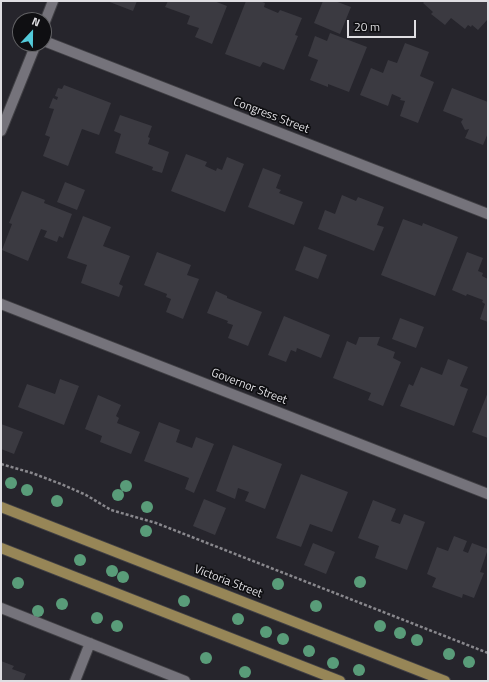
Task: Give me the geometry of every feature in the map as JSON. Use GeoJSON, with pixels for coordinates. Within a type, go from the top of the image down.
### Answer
{"type":"FeatureCollection","features":[{"type":"Feature","properties":{"kind":"main road","name":"Victoria Street"},"geometry":{"type":"LineString","coordinates":[[1,507],[445,681]]}},
{"type":"Feature","properties":{"kind":"main road"},"geometry":{"type":"LineString","coordinates":[[1,548],[340,681]]}},
{"type":"Feature","properties":{"kind":"street"},"geometry":{"type":"LineString","coordinates":[[49,12],[53,1]]}},
{"type":"Feature","properties":{"kind":"street","name":"Congress Street"},"geometry":{"type":"LineString","coordinates":[[52,44],[488,214]]}},
{"type":"Feature","properties":{"kind":"street"},"geometry":{"type":"LineString","coordinates":[[1,132],[33,52]]}},
{"type":"Feature","properties":{"kind":"street","name":"Governor Street"},"geometry":{"type":"LineString","coordinates":[[1,304],[488,494]]}},
{"type":"Feature","properties":{"kind":"street"},"geometry":{"type":"LineString","coordinates":[[1,608],[185,681]]}},
{"type":"Feature","properties":{"kind":"street"},"geometry":{"type":"LineString","coordinates":[[75,681],[90,643]]}},
{"type":"Feature","properties":{"kind":"path"},"geometry":{"type":"LineString","coordinates":[[1,464],[32,473],[61,484],[86,495],[111,510],[156,523],[488,653]]}},
{"type":"Feature","properties":{"kind":"building"},"geometry":{"type":"Polygon","coordinates":[[[107,1],[137,1],[133,11],[107,1]]]}},
{"type":"Feature","properties":{"kind":"building"},"geometry":{"type":"Polygon","coordinates":[[[168,1],[214,1],[227,6],[212,44],[195,37],[199,28],[187,24],[190,16],[165,7],[168,1]]]}},
{"type":"Feature","properties":{"kind":"building"},"geometry":{"type":"Polygon","coordinates":[[[246,1],[260,1],[265,3],[264,7],[278,13],[280,10],[302,18],[295,35],[298,36],[284,70],[263,62],[260,67],[225,54],[246,1]]]}},
{"type":"Feature","properties":{"kind":"building"},"geometry":{"type":"Polygon","coordinates":[[[323,1],[335,1],[351,7],[340,34],[314,23],[323,1]]]}},
{"type":"Feature","properties":{"kind":"building"},"geometry":{"type":"Polygon","coordinates":[[[425,1],[488,1],[488,19],[478,30],[472,25],[471,27],[468,25],[465,29],[451,18],[445,25],[431,14],[433,12],[423,3],[425,1]]]}},
{"type":"Feature","properties":{"kind":"building"},"geometry":{"type":"Polygon","coordinates":[[[330,33],[367,47],[349,92],[328,84],[328,87],[310,80],[318,60],[308,56],[315,36],[327,41],[330,33]]]}},
{"type":"Feature","properties":{"kind":"building"},"geometry":{"type":"Polygon","coordinates":[[[405,43],[429,52],[420,76],[434,82],[418,123],[400,116],[405,101],[400,100],[401,98],[392,94],[388,106],[360,95],[371,68],[383,73],[388,60],[397,63],[405,43]]]}},
{"type":"Feature","properties":{"kind":"building"},"geometry":{"type":"Polygon","coordinates":[[[64,85],[111,103],[99,135],[82,129],[68,166],[43,156],[50,137],[45,135],[54,109],[49,108],[53,98],[57,100],[58,97],[55,96],[58,88],[62,89],[64,85]]]}},
{"type":"Feature","properties":{"kind":"building"},"geometry":{"type":"Polygon","coordinates":[[[452,88],[488,102],[488,133],[483,145],[465,138],[469,129],[465,130],[461,122],[463,119],[443,111],[452,88]]]}},
{"type":"Feature","properties":{"kind":"building"},"geometry":{"type":"Polygon","coordinates":[[[120,115],[152,126],[148,137],[150,138],[148,144],[169,152],[162,173],[152,170],[153,167],[115,153],[121,134],[114,131],[120,115]]]}},
{"type":"Feature","properties":{"kind":"building"},"geometry":{"type":"Polygon","coordinates":[[[186,154],[207,162],[205,166],[216,171],[217,168],[222,170],[227,157],[244,164],[225,212],[171,191],[186,154]]]}},
{"type":"Feature","properties":{"kind":"building"},"geometry":{"type":"Polygon","coordinates":[[[263,168],[281,175],[276,188],[281,190],[279,193],[303,202],[294,225],[248,207],[263,168]]]}},
{"type":"Feature","properties":{"kind":"building"},"geometry":{"type":"Polygon","coordinates":[[[65,182],[85,190],[77,210],[57,202],[65,182]]]}},
{"type":"Feature","properties":{"kind":"building"},"geometry":{"type":"Polygon","coordinates":[[[22,191],[45,200],[44,203],[72,214],[63,238],[59,236],[57,242],[44,237],[47,231],[41,229],[28,261],[2,250],[12,224],[9,223],[22,191]]]}},
{"type":"Feature","properties":{"kind":"building"},"geometry":{"type":"Polygon","coordinates":[[[342,195],[356,201],[358,197],[384,207],[377,225],[384,227],[374,251],[318,229],[325,210],[335,214],[342,195]]]}},
{"type":"Feature","properties":{"kind":"building"},"geometry":{"type":"Polygon","coordinates":[[[83,216],[111,227],[103,246],[130,256],[119,284],[123,286],[119,297],[81,283],[87,265],[67,258],[83,216]]]}},
{"type":"Feature","properties":{"kind":"building"},"geometry":{"type":"Polygon","coordinates":[[[403,219],[422,226],[423,223],[458,237],[435,296],[381,275],[403,219]]]}},
{"type":"Feature","properties":{"kind":"building"},"geometry":{"type":"Polygon","coordinates":[[[304,246],[327,255],[318,279],[295,270],[304,246]]]}},
{"type":"Feature","properties":{"kind":"building"},"geometry":{"type":"Polygon","coordinates":[[[157,252],[191,265],[187,275],[199,279],[183,319],[166,312],[171,299],[166,297],[167,294],[144,285],[157,252]]]}},
{"type":"Feature","properties":{"kind":"building"},"geometry":{"type":"Polygon","coordinates":[[[467,252],[483,258],[478,271],[483,273],[482,276],[488,279],[488,322],[480,319],[485,304],[482,302],[483,300],[467,294],[466,296],[452,290],[467,252]]]}},
{"type":"Feature","properties":{"kind":"building"},"geometry":{"type":"Polygon","coordinates":[[[216,291],[227,296],[227,298],[262,312],[248,346],[228,338],[233,325],[227,323],[228,321],[207,313],[216,291]]]}},
{"type":"Feature","properties":{"kind":"building"},"geometry":{"type":"Polygon","coordinates":[[[284,316],[330,335],[321,358],[297,348],[296,352],[291,350],[286,362],[268,355],[284,316]]]}},
{"type":"Feature","properties":{"kind":"building"},"geometry":{"type":"Polygon","coordinates":[[[400,318],[424,327],[416,348],[392,339],[400,318]]]}},
{"type":"Feature","properties":{"kind":"building"},"geometry":{"type":"Polygon","coordinates":[[[359,337],[380,337],[377,345],[395,352],[393,358],[401,362],[383,406],[368,400],[371,393],[333,378],[347,341],[356,345],[359,337]]]}},
{"type":"Feature","properties":{"kind":"building"},"geometry":{"type":"Polygon","coordinates":[[[448,359],[468,367],[460,386],[468,389],[454,426],[400,406],[409,384],[413,386],[421,367],[442,375],[448,359]]]}},
{"type":"Feature","properties":{"kind":"building"},"geometry":{"type":"Polygon","coordinates":[[[60,379],[79,386],[64,425],[18,407],[27,384],[55,394],[60,379]]]}},
{"type":"Feature","properties":{"kind":"building"},"geometry":{"type":"Polygon","coordinates":[[[488,392],[488,438],[472,432],[488,392]]]}},
{"type":"Feature","properties":{"kind":"building"},"geometry":{"type":"Polygon","coordinates":[[[98,395],[121,405],[116,416],[119,418],[117,423],[140,432],[131,454],[100,442],[102,436],[85,429],[98,395]]]}},
{"type":"Feature","properties":{"kind":"building"},"geometry":{"type":"Polygon","coordinates":[[[159,422],[180,430],[176,442],[192,448],[196,437],[214,444],[194,493],[185,489],[189,478],[144,461],[159,422]]]}},
{"type":"Feature","properties":{"kind":"building"},"geometry":{"type":"Polygon","coordinates":[[[1,424],[23,432],[14,454],[1,449],[1,424]]]}},
{"type":"Feature","properties":{"kind":"building"},"geometry":{"type":"Polygon","coordinates":[[[233,445],[282,464],[265,509],[245,501],[249,492],[238,488],[235,499],[216,491],[233,445]]]}},
{"type":"Feature","properties":{"kind":"building"},"geometry":{"type":"Polygon","coordinates":[[[301,474],[348,492],[332,532],[310,524],[301,547],[276,538],[301,474]]]}},
{"type":"Feature","properties":{"kind":"building"},"geometry":{"type":"Polygon","coordinates":[[[204,499],[226,508],[215,535],[193,526],[204,499]]]}},
{"type":"Feature","properties":{"kind":"building"},"geometry":{"type":"Polygon","coordinates":[[[373,500],[396,509],[391,521],[400,524],[404,514],[425,522],[407,570],[375,558],[379,546],[358,538],[373,500]]]}},
{"type":"Feature","properties":{"kind":"building"},"geometry":{"type":"Polygon","coordinates":[[[454,536],[467,541],[463,551],[468,553],[472,543],[488,549],[480,572],[484,573],[474,598],[463,594],[462,598],[432,587],[436,578],[427,574],[437,547],[448,551],[454,536]]]}},
{"type":"Feature","properties":{"kind":"building"},"geometry":{"type":"Polygon","coordinates":[[[313,543],[335,552],[326,574],[304,565],[313,543]]]}},
{"type":"Feature","properties":{"kind":"building"},"geometry":{"type":"Polygon","coordinates":[[[1,661],[14,666],[12,669],[26,674],[23,681],[1,681],[1,661]]]}}]}
